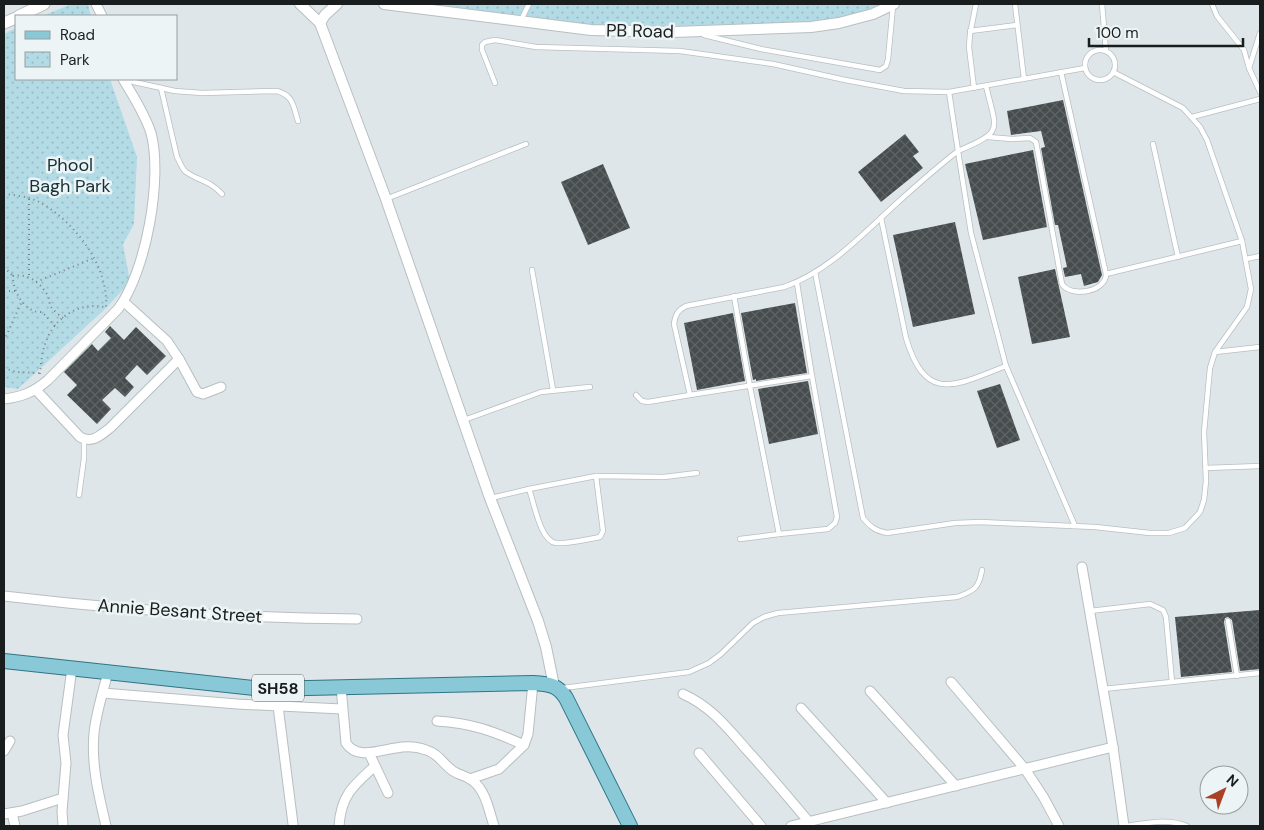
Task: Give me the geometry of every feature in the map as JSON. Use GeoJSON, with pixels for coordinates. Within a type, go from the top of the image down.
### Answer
{"type":"FeatureCollection","features":[{"type":"Feature","properties":{"kind":"main road"},"geometry":{"type":"LineString","coordinates":[[22,15],[44,4]]}},
{"type":"Feature","properties":{"kind":"main road","name":"SH58"},"geometry":{"type":"LineString","coordinates":[[4,661],[263,689],[534,684],[556,687]]}},
{"type":"Feature","properties":{"kind":"main road"},"geometry":{"type":"LineString","coordinates":[[556,687],[566,698],[630,826]]}},
{"type":"Feature","properties":{"kind":"street"},"geometry":{"type":"LineString","coordinates":[[300,4],[320,23],[386,199],[490,498],[538,622],[556,687]]}},
{"type":"Feature","properties":{"kind":"street"},"geometry":{"type":"LineString","coordinates":[[320,23],[337,4]]}},
{"type":"Feature","properties":{"kind":"street","name":"PB Road"},"geometry":{"type":"LineString","coordinates":[[384,4],[590,30],[674,32],[811,26],[874,14],[893,4]]}},
{"type":"Feature","properties":{"kind":"street"},"geometry":{"type":"LineString","coordinates":[[4,399],[23,396],[39,388],[117,311],[124,302],[132,285],[146,241],[154,189],[154,161],[150,132],[124,80]]}},
{"type":"Feature","properties":{"kind":"street"},"geometry":{"type":"LineString","coordinates":[[124,302],[166,341],[179,359],[197,392],[203,394],[221,386]]}},
{"type":"Feature","properties":{"kind":"street"},"geometry":{"type":"LineString","coordinates":[[39,388],[74,432],[84,439],[93,439],[110,428],[179,359]]}},
{"type":"Feature","properties":{"kind":"street"},"geometry":{"type":"LineString","coordinates":[[1082,568],[1125,826]]}},
{"type":"Feature","properties":{"kind":"street","name":"Annie Besant Street"},"geometry":{"type":"LineString","coordinates":[[4,596],[194,614],[357,620]]}},
{"type":"Feature","properties":{"kind":"street"},"geometry":{"type":"LineString","coordinates":[[63,826],[66,763],[63,735],[72,668]]}},
{"type":"Feature","properties":{"kind":"street"},"geometry":{"type":"LineString","coordinates":[[106,826],[95,773],[94,733],[108,672]]}},
{"type":"Feature","properties":{"kind":"street"},"geometry":{"type":"LineString","coordinates":[[950,682],[1025,769],[1044,798],[1058,826]]}},
{"type":"Feature","properties":{"kind":"street"},"geometry":{"type":"LineString","coordinates":[[470,778],[499,769],[524,745],[528,734],[534,684]]}},
{"type":"Feature","properties":{"kind":"street"},"geometry":{"type":"LineString","coordinates":[[341,687],[346,743],[350,748],[359,753],[406,747],[428,750],[455,773],[470,778],[478,786],[484,796],[494,826]]}},
{"type":"Feature","properties":{"kind":"street"},"geometry":{"type":"LineString","coordinates":[[870,691],[956,786]]}},
{"type":"Feature","properties":{"kind":"street"},"geometry":{"type":"LineString","coordinates":[[103,693],[342,710]]}},
{"type":"Feature","properties":{"kind":"street"},"geometry":{"type":"LineString","coordinates":[[684,694],[706,706],[719,718],[809,822]]}},
{"type":"Feature","properties":{"kind":"street"},"geometry":{"type":"LineString","coordinates":[[278,706],[293,824]]}},
{"type":"Feature","properties":{"kind":"street"},"geometry":{"type":"LineString","coordinates":[[801,708],[887,803]]}},
{"type":"Feature","properties":{"kind":"street"},"geometry":{"type":"LineString","coordinates":[[437,721],[476,726],[524,745]]}},
{"type":"Feature","properties":{"kind":"street"},"geometry":{"type":"LineString","coordinates":[[4,751],[10,741]]}},
{"type":"Feature","properties":{"kind":"street"},"geometry":{"type":"LineString","coordinates":[[790,826],[1113,747]]}},
{"type":"Feature","properties":{"kind":"street"},"geometry":{"type":"LineString","coordinates":[[369,752],[388,792]]}},
{"type":"Feature","properties":{"kind":"street"},"geometry":{"type":"LineString","coordinates":[[699,753],[761,826]]}},
{"type":"Feature","properties":{"kind":"street"},"geometry":{"type":"LineString","coordinates":[[339,826],[340,811],[345,799],[350,791],[375,766]]}},
{"type":"Feature","properties":{"kind":"street"},"geometry":{"type":"LineString","coordinates":[[15,826],[8,814],[63,798]]}},
{"type":"Feature","properties":{"kind":"lane"},"geometry":{"type":"LineString","coordinates":[[521,22],[529,4]]}},
{"type":"Feature","properties":{"kind":"lane"},"geometry":{"type":"LineString","coordinates":[[689,31],[761,49],[880,70],[886,66],[888,59],[893,4]]}},
{"type":"Feature","properties":{"kind":"lane"},"geometry":{"type":"LineString","coordinates":[[974,88],[969,47],[970,31],[976,4]]}},
{"type":"Feature","properties":{"kind":"lane"},"geometry":{"type":"LineString","coordinates":[[1015,4],[1024,79]]}},
{"type":"Feature","properties":{"kind":"lane"},"geometry":{"type":"LineString","coordinates":[[1102,4],[1106,51]]}},
{"type":"Feature","properties":{"kind":"lane"},"geometry":{"type":"LineString","coordinates":[[1212,4],[1217,16],[1240,44],[1260,92]]}},
{"type":"Feature","properties":{"kind":"lane"},"geometry":{"type":"LineString","coordinates":[[970,31],[1017,24]]}},
{"type":"Feature","properties":{"kind":"lane"},"geometry":{"type":"LineString","coordinates":[[1249,68],[1260,33]]}},
{"type":"Feature","properties":{"kind":"lane"},"geometry":{"type":"LineString","coordinates":[[495,83],[482,46],[484,42],[495,40],[536,47],[651,50],[706,54],[773,64],[904,91],[949,92],[1085,68]]}},
{"type":"Feature","properties":{"kind":"lane"},"geometry":{"type":"LineString","coordinates":[[1101,50],[1110,54],[1114,62],[1113,72],[1107,78],[1098,80],[1089,76],[1085,68],[1086,59],[1092,52],[1101,50]]}},
{"type":"Feature","properties":{"kind":"lane"},"geometry":{"type":"LineString","coordinates":[[988,137],[1030,138],[1038,145],[1064,288],[1071,292],[1094,289],[1103,284],[1106,274],[1061,72]]}},
{"type":"Feature","properties":{"kind":"lane"},"geometry":{"type":"LineString","coordinates":[[815,272],[863,518],[869,526],[887,533],[980,522],[1075,526],[1150,533],[1169,533],[1185,528],[1200,512],[1204,500],[1206,468],[1204,432],[1210,368],[1215,352],[1247,308],[1251,289],[1242,241],[1207,140],[1200,127],[1183,108],[1113,72]]}},
{"type":"Feature","properties":{"kind":"lane"},"geometry":{"type":"LineString","coordinates":[[127,80],[175,91],[202,93],[277,91],[286,93],[291,98],[298,121]]}},
{"type":"Feature","properties":{"kind":"lane"},"geometry":{"type":"LineString","coordinates":[[690,395],[674,324],[678,311],[686,306],[784,287],[797,283],[815,272],[842,252],[927,176],[958,151],[992,134],[995,126],[986,86]]}},
{"type":"Feature","properties":{"kind":"lane"},"geometry":{"type":"LineString","coordinates":[[161,88],[177,158],[181,166],[186,172],[210,183],[222,194]]}},
{"type":"Feature","properties":{"kind":"lane"},"geometry":{"type":"LineString","coordinates":[[949,92],[971,233],[1006,366],[1075,526]]}},
{"type":"Feature","properties":{"kind":"lane"},"geometry":{"type":"LineString","coordinates":[[1192,117],[1260,98]]}},
{"type":"Feature","properties":{"kind":"lane"},"geometry":{"type":"LineString","coordinates":[[386,199],[526,144]]}},
{"type":"Feature","properties":{"kind":"lane"},"geometry":{"type":"LineString","coordinates":[[1153,144],[1178,257]]}},
{"type":"Feature","properties":{"kind":"lane"},"geometry":{"type":"LineString","coordinates":[[881,218],[910,354],[922,373],[941,385],[950,385],[964,382],[1006,366]]}},
{"type":"Feature","properties":{"kind":"lane"},"geometry":{"type":"LineString","coordinates":[[1106,274],[1242,241]]}},
{"type":"Feature","properties":{"kind":"lane"},"geometry":{"type":"LineString","coordinates":[[1246,259],[1260,256]]}},
{"type":"Feature","properties":{"kind":"lane"},"geometry":{"type":"LineString","coordinates":[[532,270],[553,390]]}},
{"type":"Feature","properties":{"kind":"lane"},"geometry":{"type":"LineString","coordinates":[[740,539],[828,529],[835,523],[837,517],[797,283]]}},
{"type":"Feature","properties":{"kind":"lane"},"geometry":{"type":"LineString","coordinates":[[734,296],[779,534]]}},
{"type":"Feature","properties":{"kind":"lane"},"geometry":{"type":"LineString","coordinates":[[1215,352],[1260,347]]}},
{"type":"Feature","properties":{"kind":"lane"},"geometry":{"type":"LineString","coordinates":[[636,395],[642,401],[648,402],[812,376]]}},
{"type":"Feature","properties":{"kind":"lane"},"geometry":{"type":"LineString","coordinates":[[462,420],[541,392],[590,387]]}},
{"type":"Feature","properties":{"kind":"lane"},"geometry":{"type":"LineString","coordinates":[[79,495],[84,458],[84,439]]}},
{"type":"Feature","properties":{"kind":"lane"},"geometry":{"type":"LineString","coordinates":[[1206,468],[1260,466]]}},
{"type":"Feature","properties":{"kind":"lane"},"geometry":{"type":"LineString","coordinates":[[490,498],[530,488],[596,476],[664,477],[697,473]]}},
{"type":"Feature","properties":{"kind":"lane"},"geometry":{"type":"LineString","coordinates":[[530,488],[543,533],[549,540],[557,543],[596,538],[600,537],[603,531],[596,476]]}},
{"type":"Feature","properties":{"kind":"lane"},"geometry":{"type":"LineString","coordinates":[[556,687],[688,672],[709,663],[753,623],[764,617],[778,613],[956,597],[976,588],[982,570]]}},
{"type":"Feature","properties":{"kind":"lane"},"geometry":{"type":"LineString","coordinates":[[1090,611],[1150,604],[1163,610],[1166,617],[1172,682]]}},
{"type":"Feature","properties":{"kind":"lane"},"geometry":{"type":"LineString","coordinates":[[1228,621],[1237,676]]}},
{"type":"Feature","properties":{"kind":"lane"},"geometry":{"type":"LineString","coordinates":[[1103,689],[1260,673]]}},
{"type":"Feature","properties":{"kind":"lane"},"geometry":{"type":"LineString","coordinates":[[1125,826],[1152,822],[1169,822],[1187,826]]}},
{"type":"Feature","properties":{"kind":"path"},"geometry":{"type":"LineString","coordinates":[[4,194],[41,203],[56,214],[86,246],[102,273],[106,286],[106,308]]}},
{"type":"Feature","properties":{"kind":"path"},"geometry":{"type":"LineString","coordinates":[[29,199],[29,278]]}},
{"type":"Feature","properties":{"kind":"path"},"geometry":{"type":"LineString","coordinates":[[36,282],[94,258]]}},
{"type":"Feature","properties":{"kind":"path"},"geometry":{"type":"LineString","coordinates":[[4,267],[13,276]]}},
{"type":"Feature","properties":{"kind":"path"},"geometry":{"type":"LineString","coordinates":[[13,276],[20,275],[36,282],[49,299],[50,306],[63,318]]}},
{"type":"Feature","properties":{"kind":"path"},"geometry":{"type":"LineString","coordinates":[[13,276],[12,282],[15,291],[22,301],[33,310],[39,313],[42,312],[55,326]]}},
{"type":"Feature","properties":{"kind":"path"},"geometry":{"type":"LineString","coordinates":[[4,291],[15,291]]}},
{"type":"Feature","properties":{"kind":"path"},"geometry":{"type":"LineString","coordinates":[[4,341],[22,301]]}},
{"type":"Feature","properties":{"kind":"path"},"geometry":{"type":"LineString","coordinates":[[39,388],[47,338],[63,318],[76,309],[89,306],[117,311]]}},
{"type":"Feature","properties":{"kind":"path"},"geometry":{"type":"LineString","coordinates":[[4,368],[16,372],[40,373]]}},
{"type":"Feature","properties":{"kind":"green space"},"geometry":{"type":"Polygon","coordinates":[[[71,4],[88,4],[91,15],[45,15],[71,4]]]}},
{"type":"Feature","properties":{"kind":"green space"},"geometry":{"type":"Polygon","coordinates":[[[437,4],[899,4],[782,32],[596,30],[437,4]]]}},
{"type":"Feature","properties":{"kind":"green space","name":"Phool Bagh Park"},"geometry":{"type":"Polygon","coordinates":[[[15,28],[15,80],[110,80],[137,157],[134,224],[123,244],[130,282],[105,309],[18,389],[4,387],[4,34],[15,28]]]}},
{"type":"Feature","properties":{"kind":"building"},"geometry":{"type":"Polygon","coordinates":[[[1063,100],[1102,275],[1098,282],[1084,286],[1081,274],[1065,277],[1063,268],[1067,267],[1058,225],[1055,225],[1041,148],[1045,147],[1041,131],[1011,135],[1007,111],[1063,100]]]}},
{"type":"Feature","properties":{"kind":"building"},"geometry":{"type":"Polygon","coordinates":[[[905,134],[919,152],[913,156],[923,168],[881,202],[858,172],[905,134]]]}},
{"type":"Feature","properties":{"kind":"building"},"geometry":{"type":"Polygon","coordinates":[[[1033,150],[1047,227],[983,240],[965,164],[1033,150]]]}},
{"type":"Feature","properties":{"kind":"building"},"geometry":{"type":"Polygon","coordinates":[[[603,164],[630,228],[588,245],[561,182],[603,164]]]}},
{"type":"Feature","properties":{"kind":"building"},"geometry":{"type":"Polygon","coordinates":[[[955,222],[975,314],[913,327],[893,235],[955,222]]]}},
{"type":"Feature","properties":{"kind":"building"},"geometry":{"type":"Polygon","coordinates":[[[1055,269],[1070,337],[1032,344],[1018,277],[1055,269]]]}},
{"type":"Feature","properties":{"kind":"building"},"geometry":{"type":"Polygon","coordinates":[[[795,303],[807,373],[753,380],[741,313],[795,303]]]}},
{"type":"Feature","properties":{"kind":"building"},"geometry":{"type":"Polygon","coordinates":[[[733,313],[745,381],[697,390],[684,323],[733,313]]]}},
{"type":"Feature","properties":{"kind":"building"},"geometry":{"type":"Polygon","coordinates":[[[110,326],[124,340],[136,327],[166,356],[147,375],[137,365],[125,378],[134,387],[125,397],[115,388],[102,400],[111,409],[97,424],[67,395],[77,385],[64,372],[92,344],[98,351],[111,338],[105,332],[110,326]]]}},
{"type":"Feature","properties":{"kind":"building"},"geometry":{"type":"Polygon","coordinates":[[[808,381],[818,434],[769,444],[758,389],[808,381]]]}},
{"type":"Feature","properties":{"kind":"building"},"geometry":{"type":"Polygon","coordinates":[[[1000,384],[1020,440],[997,448],[977,391],[1000,384]]]}},
{"type":"Feature","properties":{"kind":"building"},"geometry":{"type":"Polygon","coordinates":[[[1260,610],[1260,669],[1240,671],[1232,620],[1228,617],[1225,618],[1224,622],[1232,672],[1181,677],[1175,617],[1260,610]]]}}]}
